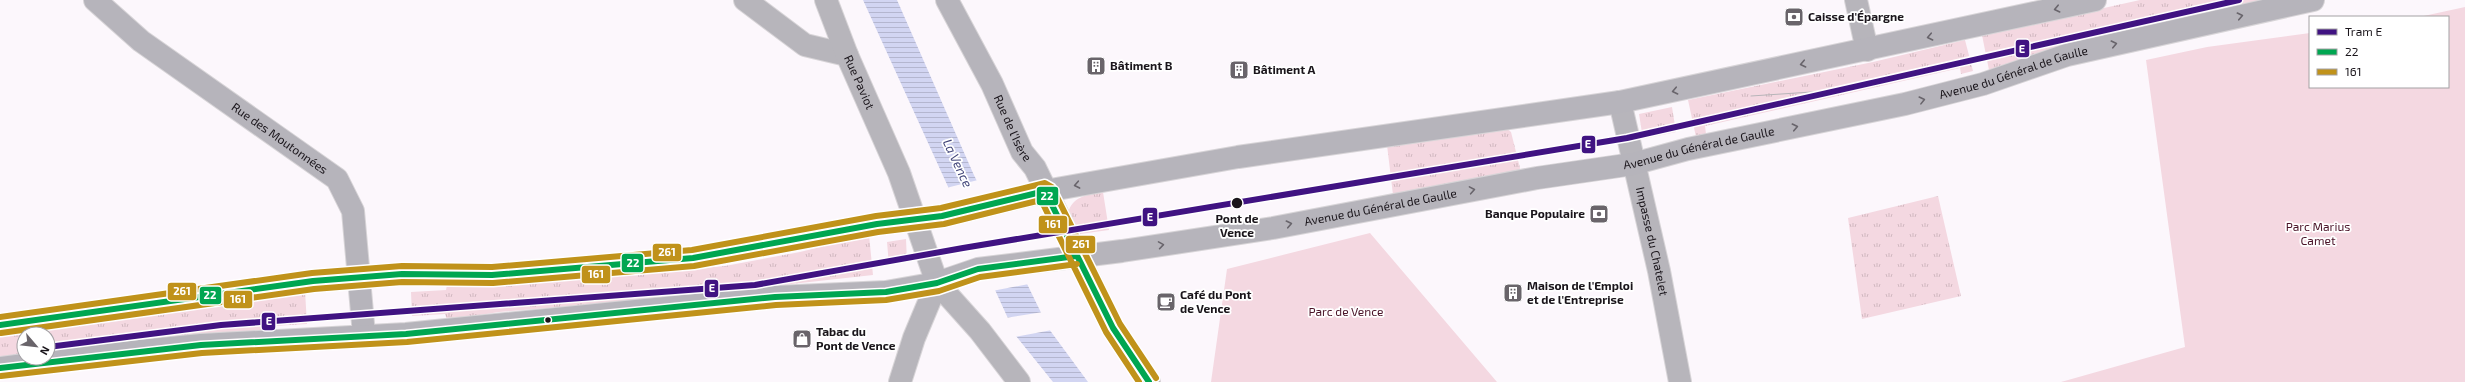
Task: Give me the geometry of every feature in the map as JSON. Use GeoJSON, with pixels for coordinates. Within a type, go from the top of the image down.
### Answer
{"type":"FeatureCollection","features":[{"type":"Feature","properties":{"kind":"main road","name":"Rue des Moutonnées"},"geometry":{"type":"LineString","coordinates":[[95,0],[141,41],[337,179],[353,211],[364,336]]}},
{"type":"Feature","properties":{"kind":"main road","name":"Rue de l'Isère"},"geometry":{"type":"LineString","coordinates":[[946,0],[992,84],[1022,152],[1035,168],[1076,256],[1113,328],[1149,382]]}},
{"type":"Feature","properties":{"kind":"main road"},"geometry":{"type":"LineString","coordinates":[[0,325],[248,289],[359,277],[402,274],[492,275],[693,258],[877,224],[942,216],[1046,191],[1238,157],[1519,118],[1620,102],[2095,0]]}},
{"type":"Feature","properties":{"kind":"main road","name":"Avenue du Général de Gaulle"},"geometry":{"type":"LineString","coordinates":[[0,368],[100,355],[194,346],[406,334],[775,298],[860,294],[937,283],[978,269],[1049,261],[1273,228],[1537,178],[1633,164],[1688,149],[1905,104],[1983,84],[2067,55],[2313,0]]}},
{"type":"Feature","properties":{"kind":"street","name":"Rue Paviot"},"geometry":{"type":"LineString","coordinates":[[745,0],[805,45],[847,55],[899,173],[937,283]]}},
{"type":"Feature","properties":{"kind":"street"},"geometry":{"type":"LineString","coordinates":[[826,0],[847,55]]}},
{"type":"Feature","properties":{"kind":"street"},"geometry":{"type":"LineString","coordinates":[[1856,0],[1867,50]]}},
{"type":"Feature","properties":{"kind":"street","name":"Impasse du Chatelet"},"geometry":{"type":"LineString","coordinates":[[1620,102],[1633,164],[1656,257],[1680,382]]}},
{"type":"Feature","properties":{"kind":"street"},"geometry":{"type":"LineString","coordinates":[[900,382],[914,338],[937,283],[980,331],[1019,382]]}},
{"type":"Feature","properties":{"kind":"green space"},"geometry":{"type":"Polygon","coordinates":[[[2140,0],[2265,0],[2054,50],[1989,70],[1982,35],[2140,0]]]}},
{"type":"Feature","properties":{"kind":"green space","name":"Parc Marius Camet"},"geometry":{"type":"Polygon","coordinates":[[[2465,7],[2465,382],[2061,382],[2185,347],[2146,60],[2207,47],[2309,33],[2309,88],[2449,88],[2449,16],[2424,16],[2465,7]]]}},
{"type":"Feature","properties":{"kind":"green space"},"geometry":{"type":"Polygon","coordinates":[[[1965,40],[1973,71],[1961,74],[1960,68],[1705,126],[1706,134],[1696,137],[1688,100],[1873,62],[1965,40]]]}},
{"type":"Feature","properties":{"kind":"green space"},"geometry":{"type":"Polygon","coordinates":[[[1672,107],[1676,132],[1643,139],[1639,114],[1672,107]]]}},
{"type":"Feature","properties":{"kind":"green space"},"geometry":{"type":"Polygon","coordinates":[[[1506,128],[1511,132],[1520,168],[1519,172],[1393,195],[1387,145],[1506,128]]]}},
{"type":"Feature","properties":{"kind":"green space"},"geometry":{"type":"Polygon","coordinates":[[[1103,192],[1109,230],[1080,234],[1069,210],[1075,201],[1083,196],[1103,192]]]}},
{"type":"Feature","properties":{"kind":"green space"},"geometry":{"type":"Polygon","coordinates":[[[1938,196],[1961,296],[1862,319],[1848,218],[1938,196]]]}},
{"type":"Feature","properties":{"kind":"green space","name":"Parc de Vence"},"geometry":{"type":"Polygon","coordinates":[[[1370,233],[1497,382],[1211,382],[1227,269],[1370,233]]]}},
{"type":"Feature","properties":{"kind":"green space"},"geometry":{"type":"Polygon","coordinates":[[[869,235],[873,275],[656,299],[499,312],[447,320],[445,314],[412,316],[411,292],[446,290],[447,285],[477,286],[536,282],[725,266],[800,252],[869,235]]]}},
{"type":"Feature","properties":{"kind":"green space"},"geometry":{"type":"Polygon","coordinates":[[[906,239],[907,262],[889,265],[887,242],[906,239]]]}},
{"type":"Feature","properties":{"kind":"green space"},"geometry":{"type":"Polygon","coordinates":[[[305,291],[307,324],[274,326],[273,331],[56,352],[56,327],[305,291]]]}},
{"type":"Feature","properties":{"kind":"green space"},"geometry":{"type":"Polygon","coordinates":[[[16,333],[16,358],[0,360],[0,335],[16,333]]]}},
{"type":"Feature","properties":{"kind":"water","name":"La Vence"},"geometry":{"type":"Polygon","coordinates":[[[863,0],[897,0],[973,173],[1049,329],[1088,382],[1053,382],[1016,336],[863,0]]]}},
{"type":"Feature","properties":{"kind":"pier"},"geometry":{"type":"Polygon","coordinates":[[[978,180],[1029,284],[992,291],[946,188],[978,180]]]}},
{"type":"Feature","properties":{"kind":"pier"},"geometry":{"type":"Polygon","coordinates":[[[1043,312],[1052,330],[1014,337],[1005,318],[1043,312]]]}},
{"type":"Feature","properties":{"kind":"tram line","name":"E"},"geometry":{"type":"LineString","coordinates":[[56,346],[221,325],[755,285],[963,248],[1627,138],[2239,0]]}},
{"type":"Feature","properties":{"kind":"tram line"},"geometry":{"type":"LineString","coordinates":[[1751,96],[1842,90]]}},
{"type":"Feature","properties":{"kind":"transit line","name":"261"},"geometry":{"type":"LineString","coordinates":[[0,317],[312,273],[402,266],[492,267],[692,250],[876,216],[941,208],[1045,183],[1052,187],[1120,324],[1156,378]]}},
{"type":"Feature","properties":{"kind":"transit line","name":"22"},"geometry":{"type":"LineString","coordinates":[[0,325],[313,281],[402,274],[492,275],[693,258],[877,224],[942,216],[1045,191],[1113,328],[1149,382]]}},
{"type":"Feature","properties":{"kind":"transit line","name":"161"},"geometry":{"type":"LineString","coordinates":[[1,333],[314,289],[402,282],[493,283],[694,266],[878,232],[944,224],[1041,200],[1106,332],[1139,382]]}},
{"type":"Feature","properties":{"kind":"transit line","name":"22"},"geometry":{"type":"LineString","coordinates":[[0,368],[201,345],[406,334],[775,297],[886,292],[937,283],[978,269],[1076,256]]}},
{"type":"Feature","properties":{"kind":"transit line","name":"161"},"geometry":{"type":"LineString","coordinates":[[1,376],[202,353],[407,342],[776,305],[886,300],[939,291],[980,277],[1077,264]]}},
{"type":"Feature","properties":{"kind":"place","name":"Caisse d'Épargne"},"geometry":{"type":"Point","coordinates":[1794,17]}},
{"type":"Feature","properties":{"kind":"place","name":"Bâtiment B"},"geometry":{"type":"Point","coordinates":[1096,66]}},
{"type":"Feature","properties":{"kind":"place","name":"Bâtiment A"},"geometry":{"type":"Point","coordinates":[1239,70]}},
{"type":"Feature","properties":{"kind":"place","name":"Pont de Vence"},"geometry":{"type":"Point","coordinates":[1237,203]}},
{"type":"Feature","properties":{"kind":"place","name":"Banque Populaire"},"geometry":{"type":"Point","coordinates":[1599,214]}},
{"type":"Feature","properties":{"kind":"place","name":"Maison de l'Emploi et de l'Entreprise"},"geometry":{"type":"Point","coordinates":[1513,293]}},
{"type":"Feature","properties":{"kind":"place","name":"Café du Pont de Vence"},"geometry":{"type":"Point","coordinates":[1166,302]}},
{"type":"Feature","properties":{"kind":"place","name":"Tabac du Pont de Vence"},"geometry":{"type":"Point","coordinates":[802,339]}}]}
